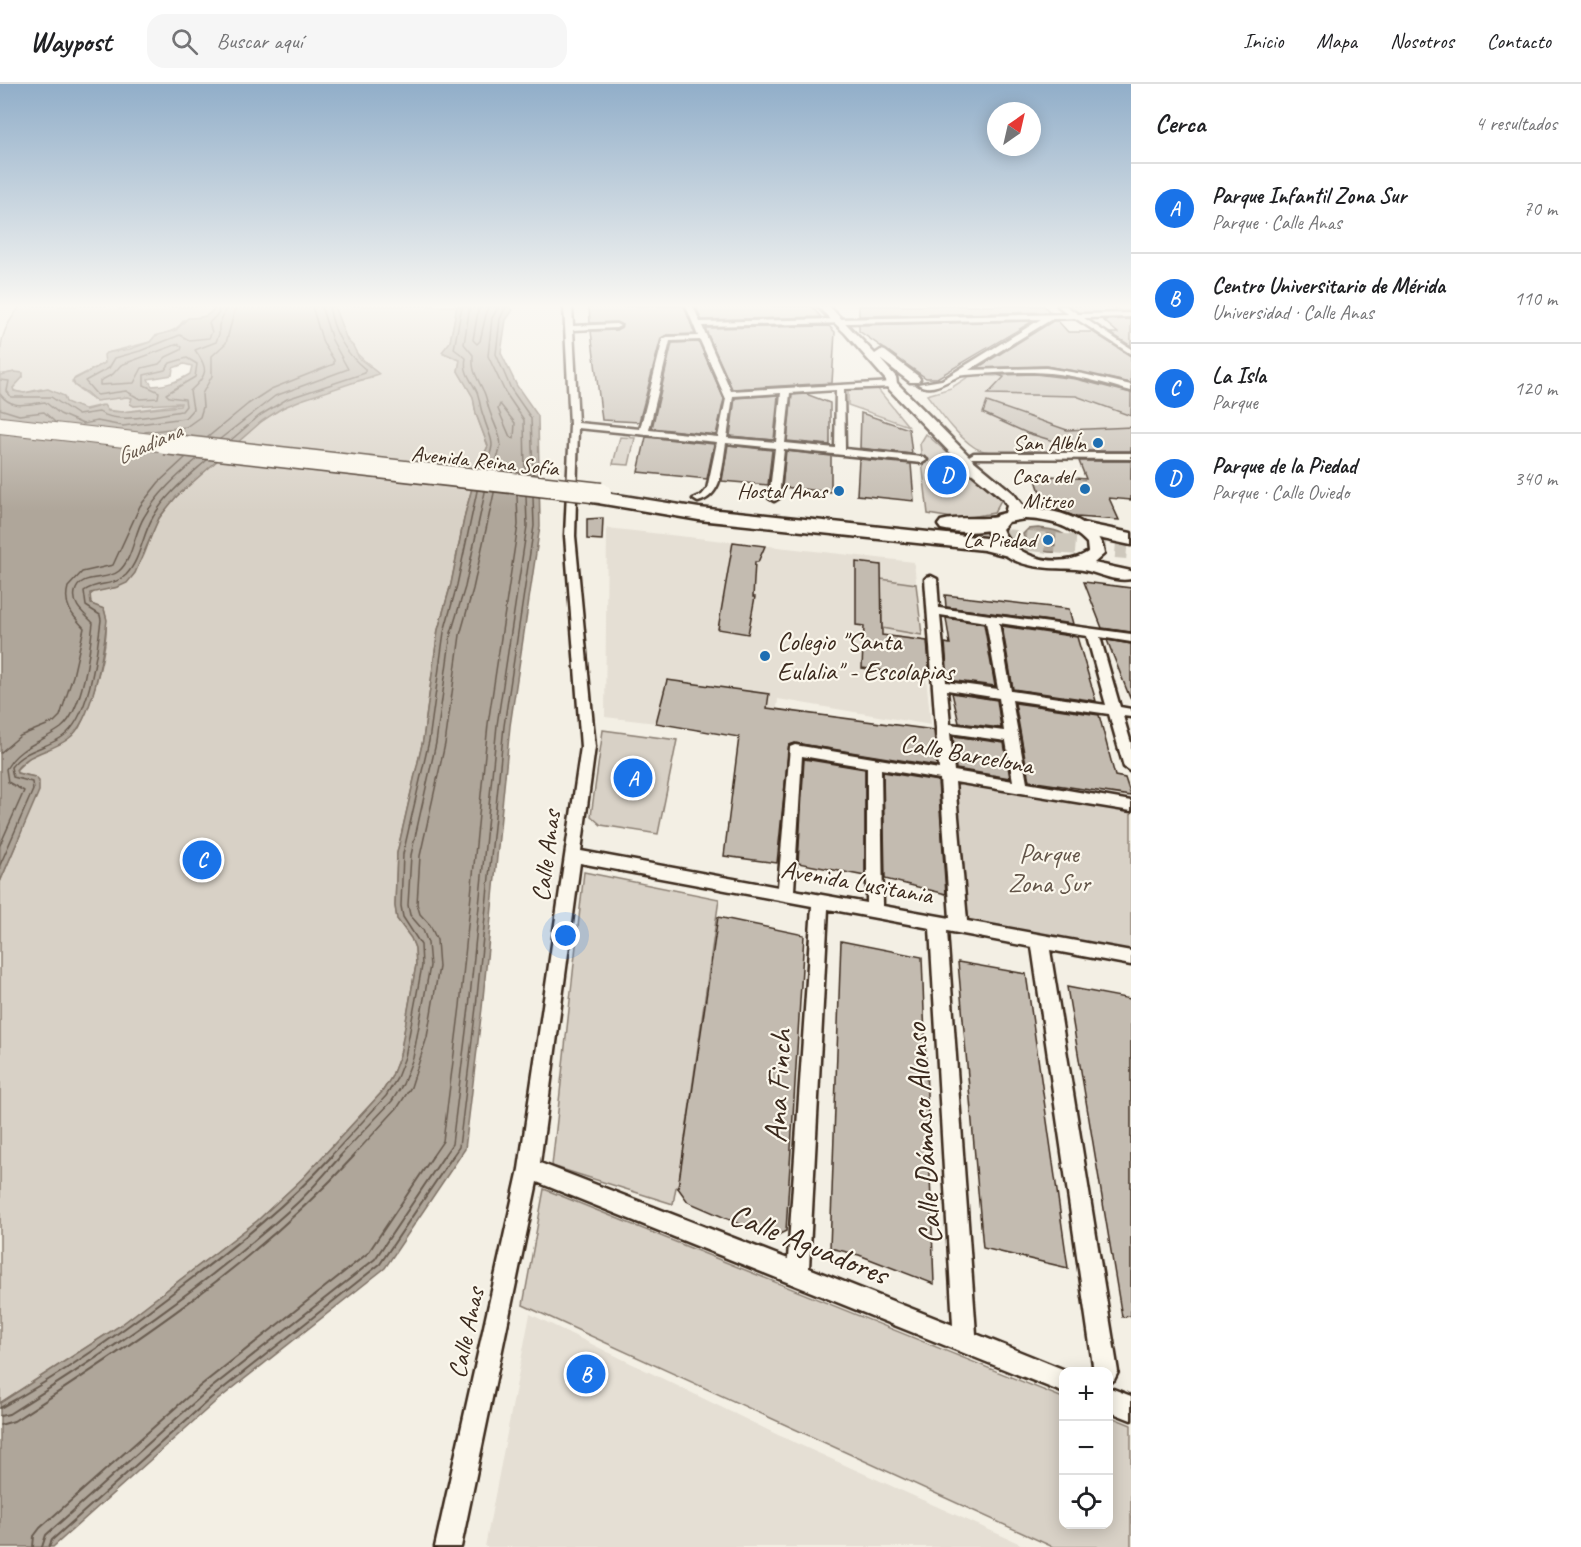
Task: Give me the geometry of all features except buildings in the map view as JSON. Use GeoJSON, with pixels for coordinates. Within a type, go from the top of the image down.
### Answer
{"type":"FeatureCollection","features":[{"type":"Feature","properties":{"kind":"highway","name":"Avenida Reina Sofía"},"geometry":{"type":"LineString","coordinates":[[0,425],[600,496]]}},
{"type":"Feature","properties":{"kind":"highway","name":"Avenida Reina Sofía"},"geometry":{"type":"LineString","coordinates":[[0,432],[965,534]]}},
{"type":"Feature","properties":{"kind":"highway"},"geometry":{"type":"LineString","coordinates":[[600,496],[698,499],[955,526],[1005,519]]}},
{"type":"Feature","properties":{"kind":"highway"},"geometry":{"type":"LineString","coordinates":[[600,496],[699,514],[985,544],[1008,550]]}},
{"type":"Feature","properties":{"kind":"highway"},"geometry":{"type":"LineString","coordinates":[[1082,529],[1129,555]]}},
{"type":"Feature","properties":{"kind":"highway"},"geometry":{"type":"LineString","coordinates":[[1095,555],[1129,555]]}},
{"type":"Feature","properties":{"kind":"main road"},"geometry":{"type":"LineString","coordinates":[[885,374],[968,463],[1008,496],[1015,506],[994,529],[995,536],[1008,550],[1041,563],[1076,564],[1129,555]]}},
{"type":"Feature","properties":{"kind":"main road"},"geometry":{"type":"LineString","coordinates":[[906,374],[919,384],[937,416],[956,439],[1033,504],[1054,518]]}},
{"type":"Feature","properties":{"kind":"main road"},"geometry":{"type":"LineString","coordinates":[[893,384],[912,390],[919,384]]}},
{"type":"Feature","properties":{"kind":"main road"},"geometry":{"type":"LineString","coordinates":[[1005,519],[1032,514],[1054,518],[1082,529],[1095,542],[1095,555],[1076,564]]}},
{"type":"Feature","properties":{"kind":"street","name":"Calle Anas"},"geometry":{"type":"LineString","coordinates":[[448,1547],[529,1169],[588,747],[570,536],[574,425],[571,374]]}},
{"type":"Feature","properties":{"kind":"street"},"geometry":{"type":"LineString","coordinates":[[644,432],[658,374]]}},
{"type":"Feature","properties":{"kind":"street"},"geometry":{"type":"LineString","coordinates":[[698,499],[706,497],[712,490],[730,399],[719,374]]}},
{"type":"Feature","properties":{"kind":"street"},"geometry":{"type":"LineString","coordinates":[[919,384],[944,382],[959,374]]}},
{"type":"Feature","properties":{"kind":"street"},"geometry":{"type":"LineString","coordinates":[[1074,374],[1097,378],[1131,388]]}},
{"type":"Feature","properties":{"kind":"street"},"geometry":{"type":"LineString","coordinates":[[728,394],[893,384]]}},
{"type":"Feature","properties":{"kind":"street"},"geometry":{"type":"LineString","coordinates":[[840,387],[840,452]]}},
{"type":"Feature","properties":{"kind":"street"},"geometry":{"type":"LineString","coordinates":[[774,498],[786,391]]}},
{"type":"Feature","properties":{"kind":"street"},"geometry":{"type":"LineString","coordinates":[[574,425],[922,460]]}},
{"type":"Feature","properties":{"kind":"street"},"geometry":{"type":"LineString","coordinates":[[974,456],[1131,456]]}},
{"type":"Feature","properties":{"kind":"street"},"geometry":{"type":"LineString","coordinates":[[931,579],[959,926]]}},
{"type":"Feature","properties":{"kind":"street"},"geometry":{"type":"LineString","coordinates":[[934,611],[1131,638]]}},
{"type":"Feature","properties":{"kind":"street"},"geometry":{"type":"LineString","coordinates":[[992,619],[1021,788]]}},
{"type":"Feature","properties":{"kind":"street"},"geometry":{"type":"LineString","coordinates":[[1092,632],[1131,767]]}},
{"type":"Feature","properties":{"kind":"street"},"geometry":{"type":"LineString","coordinates":[[940,685],[1131,713]]}},
{"type":"Feature","properties":{"kind":"street"},"geometry":{"type":"LineString","coordinates":[[944,728],[1012,737]]}},
{"type":"Feature","properties":{"kind":"street","name":"Calle Barcelona"},"geometry":{"type":"LineString","coordinates":[[786,895],[795,750],[1131,806]]}},
{"type":"Feature","properties":{"kind":"street"},"geometry":{"type":"LineString","coordinates":[[874,763],[875,911]]}},
{"type":"Feature","properties":{"kind":"street","name":"Avenida Lusitania"},"geometry":{"type":"LineString","coordinates":[[574,856],[1131,958]]}},
{"type":"Feature","properties":{"kind":"street","name":"Ana Finch"},"geometry":{"type":"LineString","coordinates":[[798,1275],[820,901]]}},
{"type":"Feature","properties":{"kind":"street","name":"Calle Dámaso Alonso"},"geometry":{"type":"LineString","coordinates":[[938,922],[965,1341]]}},
{"type":"Feature","properties":{"kind":"street"},"geometry":{"type":"LineString","coordinates":[[1040,941],[1105,1367]]}},
{"type":"Feature","properties":{"kind":"street","name":"Calle Aguadores"},"geometry":{"type":"LineString","coordinates":[[529,1169],[570,1183],[1059,1379]]}},
{"type":"Feature","properties":{"kind":"shaded area","name":"Colegio \"Santa Eulalia\" - Escolapias"},"geometry":{"type":"Polygon","coordinates":[[[607,528],[914,562],[931,725],[778,699],[773,742],[605,717],[607,528]]]}},
{"type":"Feature","properties":{"kind":"shaded area"},"geometry":{"type":"Polygon","coordinates":[[[530,1314],[778,1435],[1027,1547],[485,1547],[530,1314]]]}},
{"type":"Feature","properties":{"kind":"green space"},"geometry":{"type":"Polygon","coordinates":[[[19,374],[82,374],[72,382],[93,400],[127,397],[132,398],[134,406],[162,403],[182,404],[122,412],[106,410],[102,405],[81,410],[41,389],[24,393],[14,391],[13,388],[23,377],[19,374]]]}},
{"type":"Feature","properties":{"kind":"green space"},"geometry":{"type":"Polygon","coordinates":[[[371,374],[460,374],[473,397],[476,414],[488,446],[477,470],[465,514],[451,584],[438,630],[423,740],[397,853],[395,906],[397,919],[411,938],[415,948],[416,965],[400,1055],[391,1078],[382,1092],[303,1178],[257,1221],[121,1325],[0,1403],[0,882],[20,835],[35,777],[17,773],[16,770],[32,755],[79,728],[100,669],[106,636],[104,609],[91,604],[89,596],[95,591],[118,587],[134,570],[142,559],[157,522],[170,504],[218,457],[253,428],[284,407],[316,393],[372,378],[371,374]]]}},
{"type":"Feature","properties":{"kind":"green space"},"geometry":{"type":"Polygon","coordinates":[[[971,375],[1074,375],[1131,390],[1131,442],[1026,453],[1003,453],[974,447],[949,423],[927,395],[951,388],[971,375]]]}},
{"type":"Feature","properties":{"kind":"green space"},"geometry":{"type":"Polygon","coordinates":[[[877,388],[908,426],[848,405],[848,390],[877,388]]]}},
{"type":"Feature","properties":{"kind":"green space"},"geometry":{"type":"Polygon","coordinates":[[[926,434],[1001,500],[994,513],[959,519],[928,514],[920,444],[926,434]]]}},
{"type":"Feature","properties":{"kind":"green space"},"geometry":{"type":"Polygon","coordinates":[[[620,437],[635,438],[629,465],[613,464],[620,437]]]}},
{"type":"Feature","properties":{"kind":"green space"},"geometry":{"type":"Polygon","coordinates":[[[881,579],[916,584],[922,635],[882,628],[881,579]]]}},
{"type":"Feature","properties":{"kind":"green space"},"geometry":{"type":"Polygon","coordinates":[[[603,730],[677,740],[658,834],[601,825],[591,816],[603,730]]]}},
{"type":"Feature","properties":{"kind":"green space","name":"Parque Zona Sur"},"geometry":{"type":"Polygon","coordinates":[[[948,776],[1131,806],[1131,958],[959,926],[948,776]]]}},
{"type":"Feature","properties":{"kind":"green space"},"geometry":{"type":"Polygon","coordinates":[[[584,872],[719,899],[678,1188],[676,1187],[673,1204],[552,1166],[584,872]]]}},
{"type":"Feature","properties":{"kind":"green space"},"geometry":{"type":"Polygon","coordinates":[[[544,1189],[1059,1396],[1059,1529],[1113,1529],[1113,1418],[1131,1425],[1131,1547],[1053,1547],[523,1305],[544,1189]]]}},
{"type":"Feature","properties":{"kind":"water","name":"Guadiana"},"geometry":{"type":"Polygon","coordinates":[[[23,374],[13,388],[14,391],[24,393],[48,389],[64,396],[66,402],[86,410],[104,405],[108,411],[122,412],[180,406],[181,403],[134,406],[130,404],[132,398],[127,397],[96,401],[75,386],[73,380],[84,374],[172,374],[148,379],[152,386],[172,383],[190,374],[378,374],[301,400],[282,408],[262,421],[176,497],[159,518],[135,573],[127,583],[90,593],[91,604],[104,609],[107,620],[100,666],[91,702],[77,730],[68,739],[34,755],[16,770],[17,773],[35,777],[39,781],[39,791],[0,882],[0,375],[23,374]]]}},
{"type":"Feature","properties":{"kind":"water"},"geometry":{"type":"Polygon","coordinates":[[[460,374],[511,374],[538,416],[540,526],[510,726],[482,1008],[465,1149],[385,1268],[214,1403],[53,1547],[0,1547],[0,1403],[121,1325],[257,1221],[303,1178],[382,1092],[391,1078],[400,1055],[416,965],[415,948],[411,938],[397,919],[395,906],[397,853],[423,740],[438,630],[451,584],[465,514],[477,470],[488,446],[476,414],[473,397],[460,374]]]}},
{"type":"Feature","properties":{"kind":"water"},"geometry":{"type":"Polygon","coordinates":[[[1038,528],[1063,534],[1070,541],[1071,546],[1059,552],[1037,549],[1025,540],[1023,534],[1028,529],[1038,528]]]}},
{"type":"Feature","properties":{"kind":"tunnel"},"geometry":{"type":"LineString","coordinates":[[966,536],[1127,549]]}},
{"type":"Feature","properties":{"kind":"place","name":"San Albĺn"},"geometry":{"type":"Point","coordinates":[1098,443]}},
{"type":"Feature","properties":{"kind":"place","name":"Parque de la Piedad"},"geometry":{"type":"Point","coordinates":[947,475]}},
{"type":"Feature","properties":{"kind":"place","name":"Casa del Mitreo"},"geometry":{"type":"Point","coordinates":[1085,489]}},
{"type":"Feature","properties":{"kind":"place","name":"Hostal Anas"},"geometry":{"type":"Point","coordinates":[839,491]}},
{"type":"Feature","properties":{"kind":"place","name":"La Piedad"},"geometry":{"type":"Point","coordinates":[1048,540]}},
{"type":"Feature","properties":{"kind":"place","name":"Colegio \"Santa Eulalia\" - Escolapias"},"geometry":{"type":"Point","coordinates":[765,656]}},
{"type":"Feature","properties":{"kind":"place","name":"Parque Infantil Zona Sur"},"geometry":{"type":"Point","coordinates":[633,778]}},
{"type":"Feature","properties":{"kind":"place","name":"La Isla"},"geometry":{"type":"Point","coordinates":[202,860]}},
{"type":"Feature","properties":{"kind":"place","name":"Centro Universitario de Mérida"},"geometry":{"type":"Point","coordinates":[586,1374]}}]}
